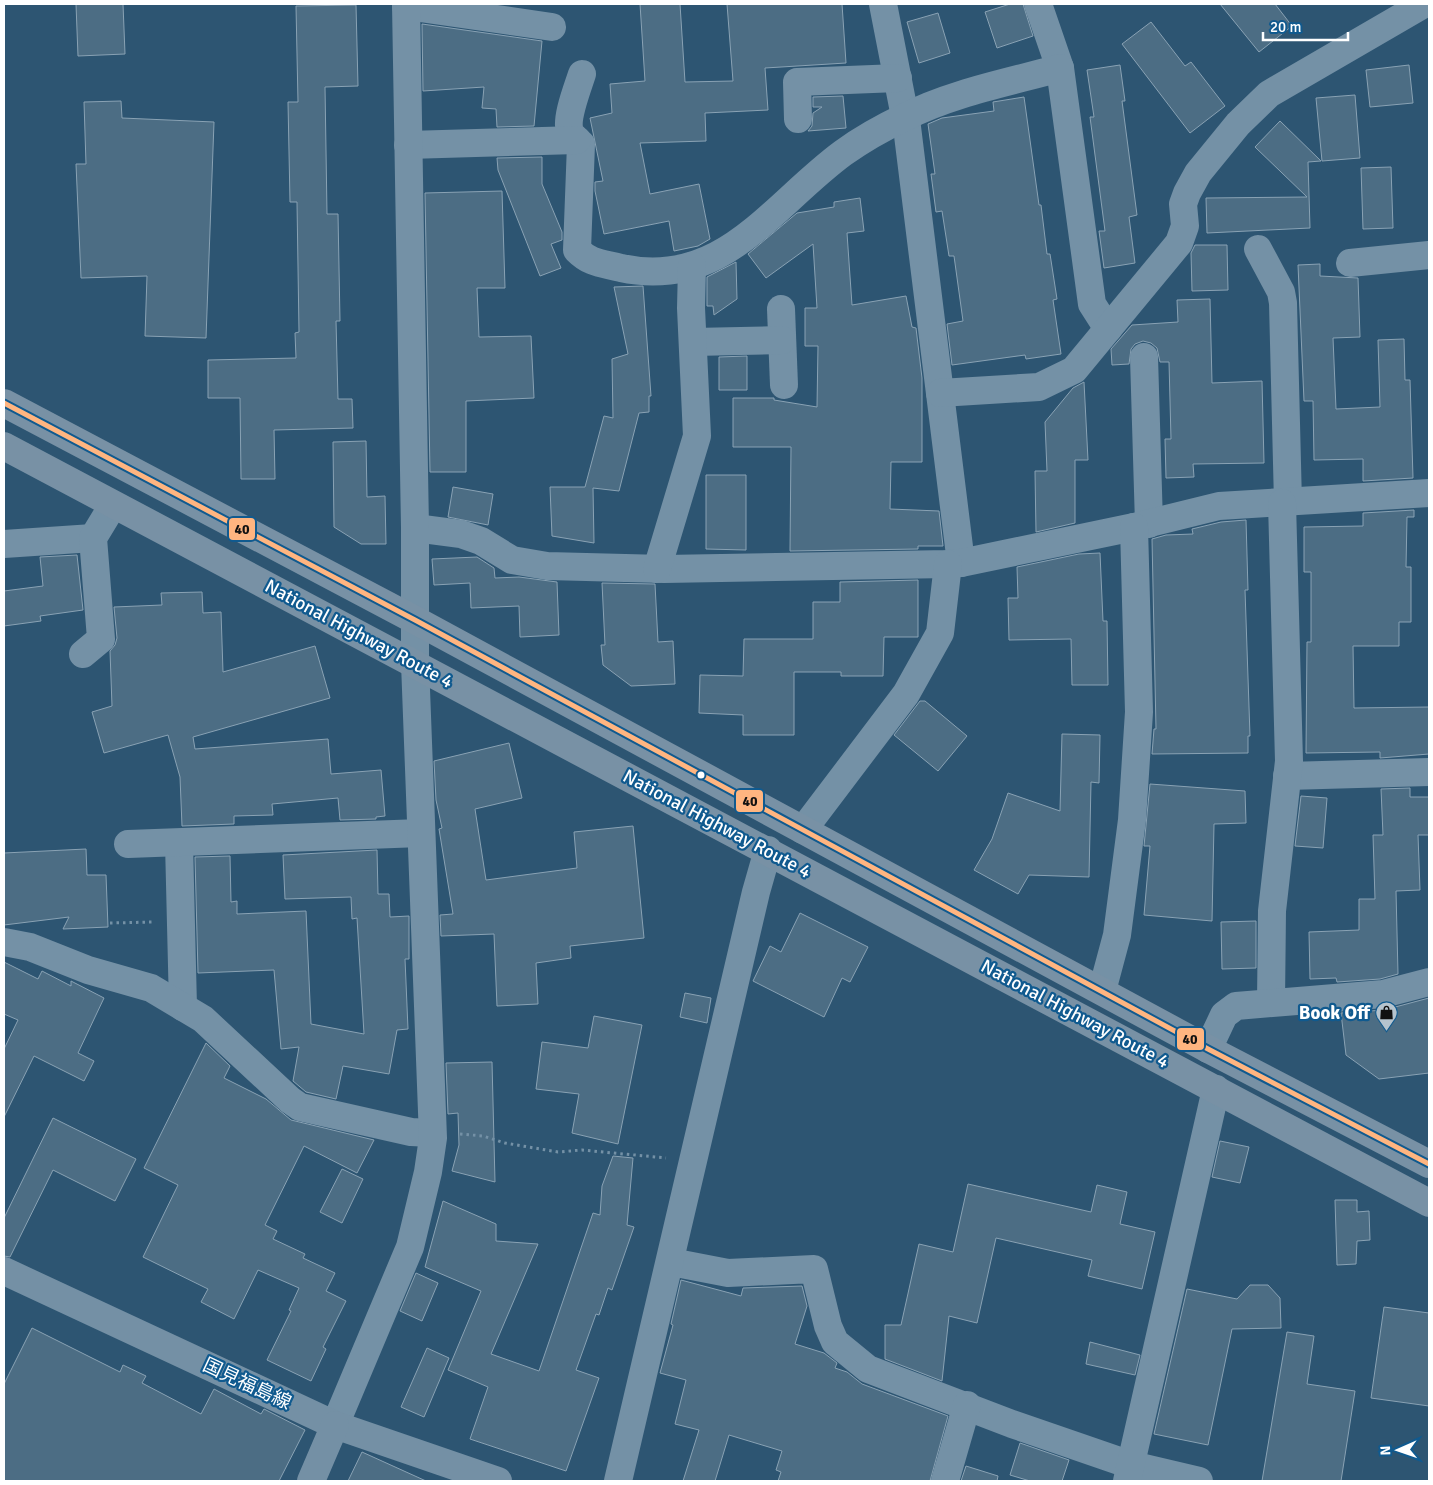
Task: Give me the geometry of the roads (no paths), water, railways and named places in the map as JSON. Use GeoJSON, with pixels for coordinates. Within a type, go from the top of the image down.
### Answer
{"type":"FeatureCollection","features":[{"type":"Feature","properties":{"kind":"highway","name":"National Highway Route 4"},"geometry":{"type":"LineString","coordinates":[[4,403],[415,620],[1208,1049],[1429,1164]]}},
{"type":"Feature","properties":{"kind":"highway","name":"National Highway Route 4"},"geometry":{"type":"LineString","coordinates":[[4,446],[768,850],[1429,1203]]}},
{"type":"Feature","properties":{"kind":"main road","name":"国見福島線"},"geometry":{"type":"LineString","coordinates":[[4,1271],[335,1425],[498,1481]]}},
{"type":"Feature","properties":{"kind":"main road"},"geometry":{"type":"LineString","coordinates":[[311,1481],[335,1425]]}},
{"type":"Feature","properties":{"kind":"street"},"geometry":{"type":"LineString","coordinates":[[803,830],[906,694],[940,633],[954,564],[940,392],[906,116],[883,4]]}},
{"type":"Feature","properties":{"kind":"street"},"geometry":{"type":"LineString","coordinates":[[1038,4],[1060,68],[1092,304],[1108,329]]}},
{"type":"Feature","properties":{"kind":"street"},"geometry":{"type":"LineString","coordinates":[[940,392],[1039,387],[1074,370],[1179,243],[1185,226],[1183,204],[1187,193],[1198,173],[1238,124],[1269,94],[1424,4]]}},
{"type":"Feature","properties":{"kind":"street"},"geometry":{"type":"LineString","coordinates":[[335,1425],[410,1247],[428,1172],[432,1135],[414,663],[415,528],[406,5],[552,26]]}},
{"type":"Feature","properties":{"kind":"street"},"geometry":{"type":"LineString","coordinates":[[582,74],[573,100],[569,124],[570,132],[580,144],[577,250],[588,260],[642,272],[667,272],[692,266],[718,256],[843,153],[906,116],[979,89],[1060,68]]}},
{"type":"Feature","properties":{"kind":"street"},"geometry":{"type":"LineString","coordinates":[[798,119],[797,82],[898,78]]}},
{"type":"Feature","properties":{"kind":"street"},"geometry":{"type":"LineString","coordinates":[[408,145],[577,140]]}},
{"type":"Feature","properties":{"kind":"street"},"geometry":{"type":"LineString","coordinates":[[1258,249],[1281,292],[1283,303],[1289,761],[1272,911],[1271,1002]]}},
{"type":"Feature","properties":{"kind":"street"},"geometry":{"type":"LineString","coordinates":[[1350,263],[1429,255]]}},
{"type":"Feature","properties":{"kind":"street"},"geometry":{"type":"LineString","coordinates":[[657,569],[697,436],[692,266]]}},
{"type":"Feature","properties":{"kind":"street"},"geometry":{"type":"LineString","coordinates":[[781,309],[784,385]]}},
{"type":"Feature","properties":{"kind":"street"},"geometry":{"type":"LineString","coordinates":[[693,342],[782,340]]}},
{"type":"Feature","properties":{"kind":"street"},"geometry":{"type":"LineString","coordinates":[[1102,991],[1117,935],[1132,820],[1139,712],[1144,357]]}},
{"type":"Feature","properties":{"kind":"street"},"geometry":{"type":"LineString","coordinates":[[415,528],[461,534],[480,542],[512,560],[547,566],[657,569],[954,564],[1141,526],[1219,506],[1429,493]]}},
{"type":"Feature","properties":{"kind":"street"},"geometry":{"type":"LineString","coordinates":[[82,654],[100,640],[93,538],[113,505]]}},
{"type":"Feature","properties":{"kind":"street"},"geometry":{"type":"LineString","coordinates":[[4,544],[93,538]]}},
{"type":"Feature","properties":{"kind":"street"},"geometry":{"type":"LineString","coordinates":[[1287,776],[1429,772]]}},
{"type":"Feature","properties":{"kind":"street"},"geometry":{"type":"LineString","coordinates":[[128,844],[421,833]]}},
{"type":"Feature","properties":{"kind":"street"},"geometry":{"type":"LineString","coordinates":[[179,843],[183,1007]]}},
{"type":"Feature","properties":{"kind":"street"},"geometry":{"type":"LineString","coordinates":[[618,1481],[671,1262],[756,892],[768,850]]}},
{"type":"Feature","properties":{"kind":"street"},"geometry":{"type":"LineString","coordinates":[[4,942],[30,947],[88,970],[151,988],[203,1019],[290,1100],[300,1106],[432,1135]]}},
{"type":"Feature","properties":{"kind":"street"},"geometry":{"type":"LineString","coordinates":[[1208,1049],[1224,1015],[1236,1006],[1383,994],[1429,982]]}},
{"type":"Feature","properties":{"kind":"street"},"geometry":{"type":"LineString","coordinates":[[1129,1473],[1216,1089]]}},
{"type":"Feature","properties":{"kind":"street"},"geometry":{"type":"LineString","coordinates":[[671,1262],[728,1273],[814,1269],[828,1326],[836,1342],[868,1369],[967,1405],[1129,1473],[1199,1481]]}},
{"type":"Feature","properties":{"kind":"street"},"geometry":{"type":"LineString","coordinates":[[945,1481],[967,1405]]}},
{"type":"Feature","properties":{"kind":"place","name":"Book Off"},"geometry":{"type":"Point","coordinates":[1386,1032]}}]}
